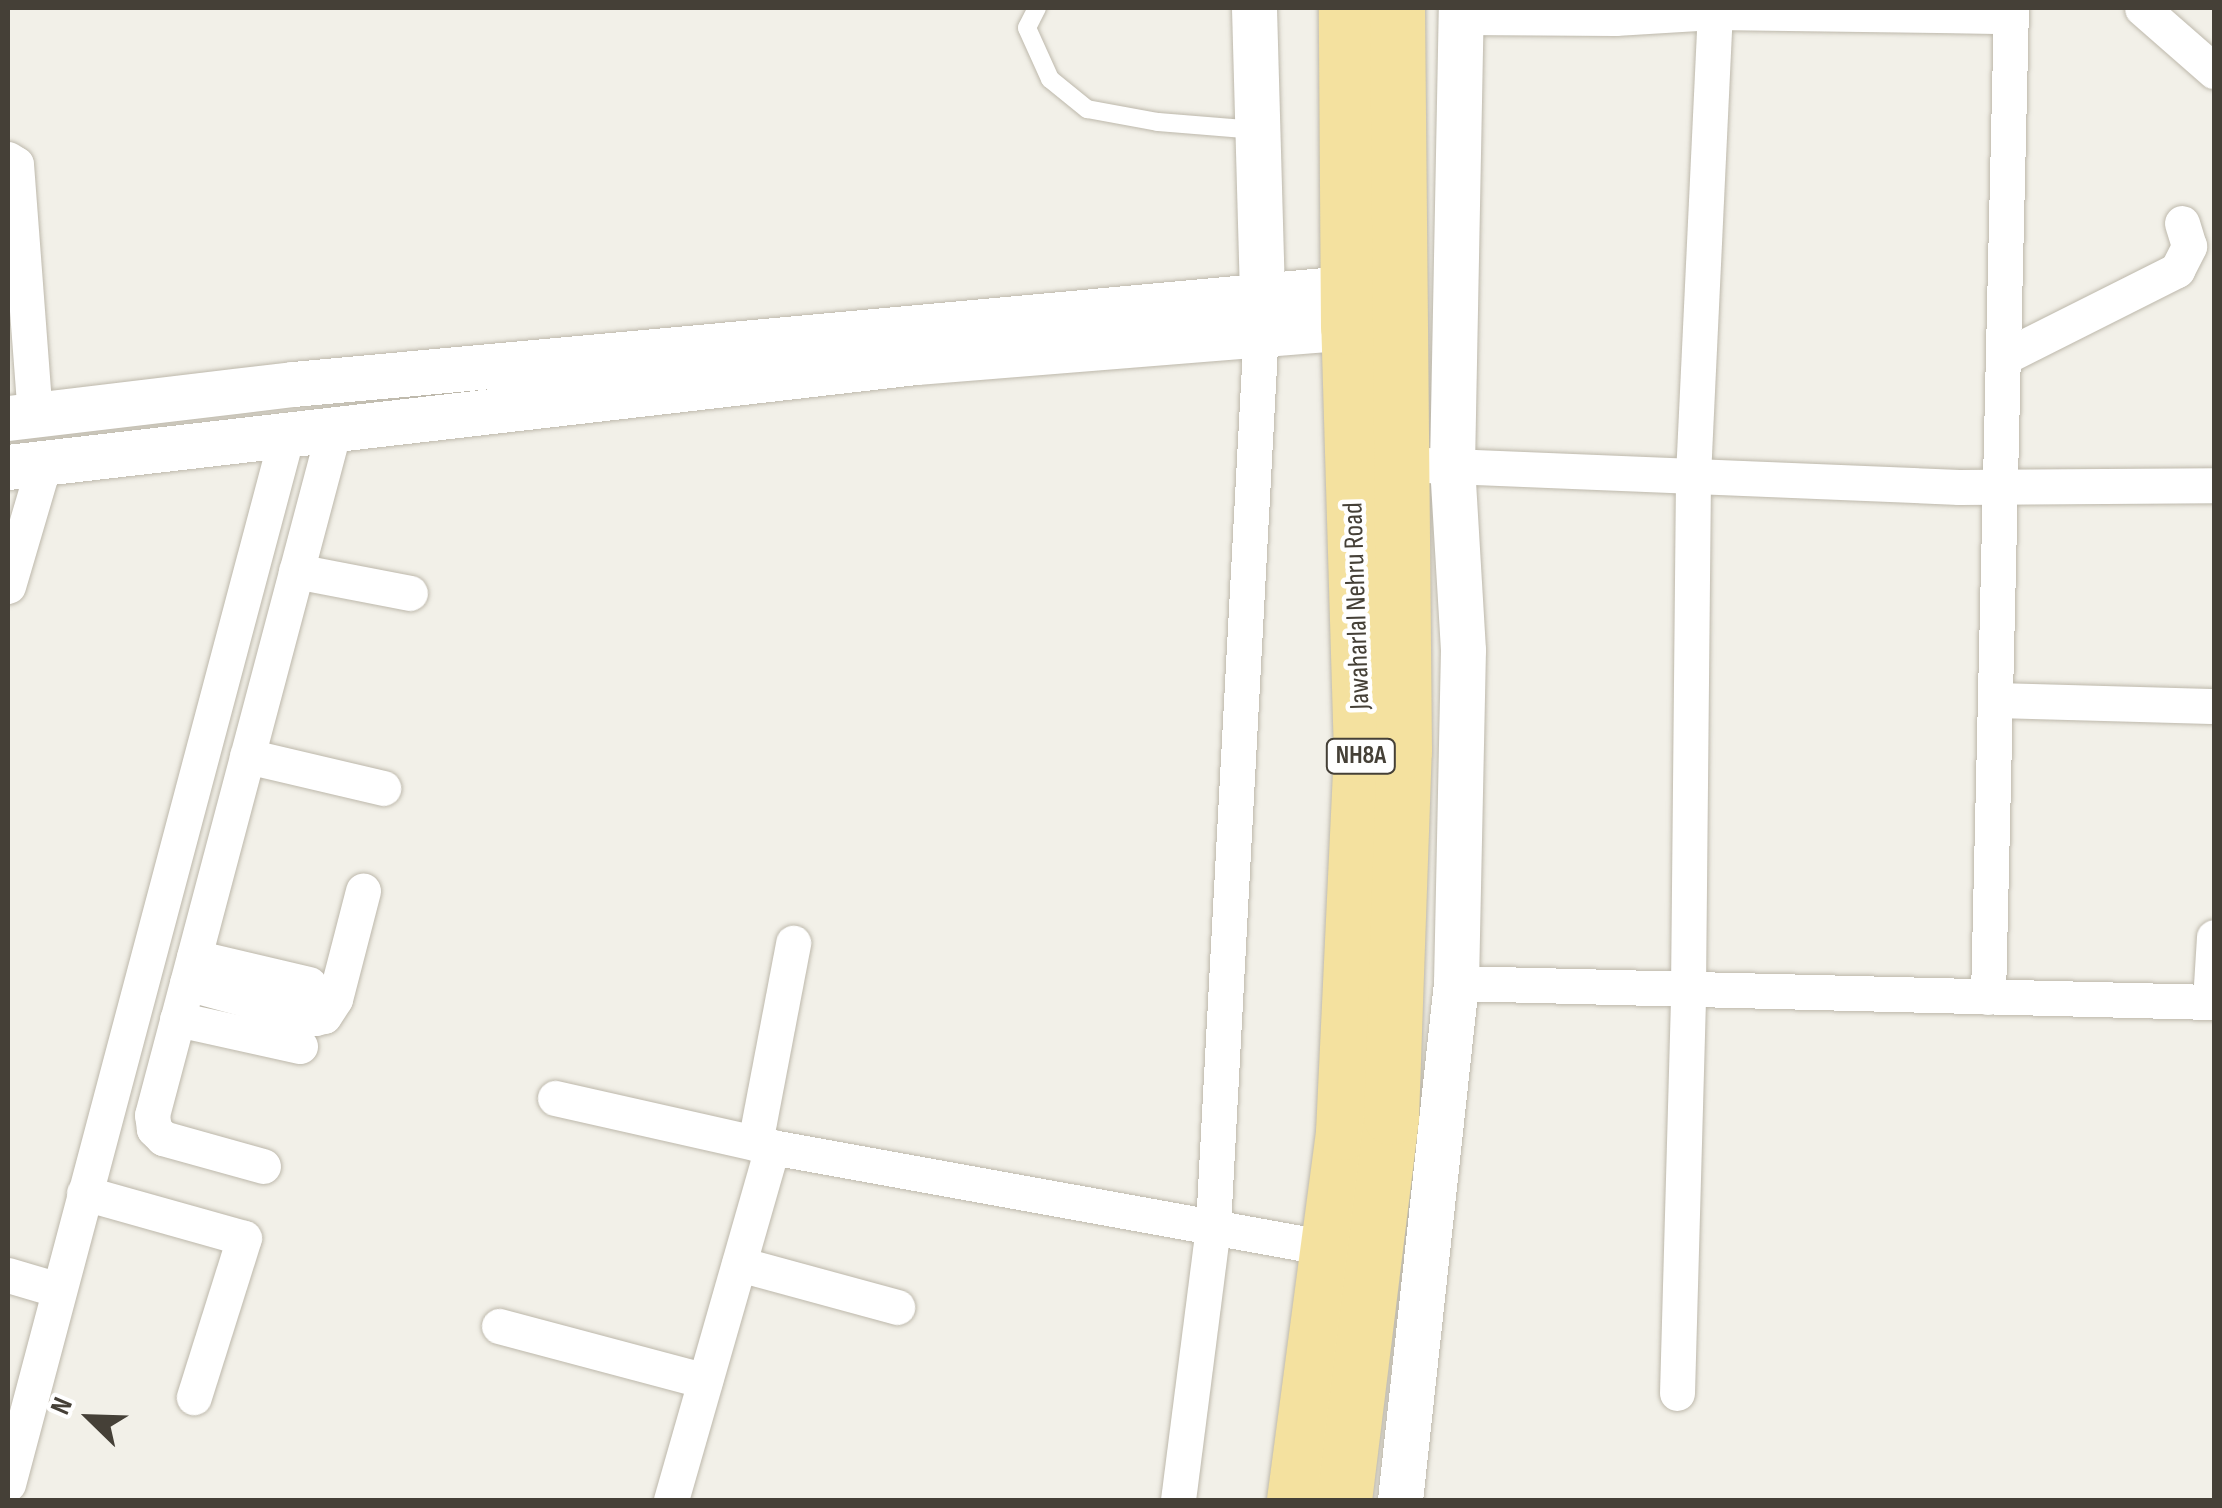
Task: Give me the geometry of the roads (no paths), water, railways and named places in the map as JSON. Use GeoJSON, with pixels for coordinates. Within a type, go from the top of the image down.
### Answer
{"type":"FeatureCollection","features":[{"type":"Feature","properties":{"kind":"main road","name":"Jawaharlal Nehru Road"},"geometry":{"type":"LineString","coordinates":[[1344,1500],[1391,1118],[1404,750],[1427,465],[1374,306],[1346,8]]}},
{"type":"Feature","properties":{"kind":"main road","name":"Jawaharlal Nehru Road"},"geometry":{"type":"LineString","coordinates":[[1294,1500],[1343,1132],[1362,754],[1374,306],[1397,8]]}},
{"type":"Feature","properties":{"kind":"street"},"geometry":{"type":"LineString","coordinates":[[1178,1500],[1212,1226],[1262,313],[1254,8]]}},
{"type":"Feature","properties":{"kind":"street"},"geometry":{"type":"LineString","coordinates":[[2142,8],[2214,71]]}},
{"type":"Feature","properties":{"kind":"street"},"geometry":{"type":"LineString","coordinates":[[1677,1393],[1688,990],[1693,476],[1715,10]]}},
{"type":"Feature","properties":{"kind":"street"},"geometry":{"type":"LineString","coordinates":[[1400,1500],[1456,983],[1462,650],[1427,465],[1456,306],[1461,12],[1615,18],[1715,10],[2010,12],[1988,997]]}},
{"type":"Feature","properties":{"kind":"street"},"geometry":{"type":"LineString","coordinates":[[8,159],[16,164],[21,417],[313,382],[1262,313],[1456,306]]}},
{"type":"Feature","properties":{"kind":"street"},"geometry":{"type":"LineString","coordinates":[[2004,357],[2178,270],[2189,246],[2182,223]]}},
{"type":"Feature","properties":{"kind":"street"},"geometry":{"type":"LineString","coordinates":[[8,586],[26,465],[916,362],[1262,313]]}},
{"type":"Feature","properties":{"kind":"street"},"geometry":{"type":"LineString","coordinates":[[262,1166],[163,1138],[154,1129],[152,1116],[334,429]]}},
{"type":"Feature","properties":{"kind":"street"},"geometry":{"type":"LineString","coordinates":[[8,1484],[20,1385],[58,1290],[287,434]]}},
{"type":"Feature","properties":{"kind":"street"},"geometry":{"type":"LineString","coordinates":[[1427,465],[2002,486],[2214,485]]}},
{"type":"Feature","properties":{"kind":"street"},"geometry":{"type":"LineString","coordinates":[[296,572],[410,593]]}},
{"type":"Feature","properties":{"kind":"street"},"geometry":{"type":"LineString","coordinates":[[1996,700],[2211,706]]}},
{"type":"Feature","properties":{"kind":"street"},"geometry":{"type":"LineString","coordinates":[[247,756],[383,788]]}},
{"type":"Feature","properties":{"kind":"street"},"geometry":{"type":"LineString","coordinates":[[190,970],[315,1018],[324,1016],[335,999],[363,891]]}},
{"type":"Feature","properties":{"kind":"street"},"geometry":{"type":"LineString","coordinates":[[1456,983],[2212,1002],[2214,937]]}},
{"type":"Feature","properties":{"kind":"street"},"geometry":{"type":"LineString","coordinates":[[671,1500],[738,1264],[764,1145],[793,943]]}},
{"type":"Feature","properties":{"kind":"street"},"geometry":{"type":"LineString","coordinates":[[190,970],[309,984]]}},
{"type":"Feature","properties":{"kind":"street"},"geometry":{"type":"LineString","coordinates":[[177,1020],[300,1046]]}},
{"type":"Feature","properties":{"kind":"street"},"geometry":{"type":"LineString","coordinates":[[556,1098],[764,1145],[1328,1248]]}},
{"type":"Feature","properties":{"kind":"street"},"geometry":{"type":"LineString","coordinates":[[84,1193],[244,1238],[194,1397]]}},
{"type":"Feature","properties":{"kind":"street"},"geometry":{"type":"LineString","coordinates":[[738,1264],[896,1307]]}},
{"type":"Feature","properties":{"kind":"street"},"geometry":{"type":"LineString","coordinates":[[8,1275],[58,1290]]}},
{"type":"Feature","properties":{"kind":"street"},"geometry":{"type":"LineString","coordinates":[[499,1326],[705,1381]]}},
{"type":"Feature","properties":{"kind":"lane"},"geometry":{"type":"LineString","coordinates":[[1037,8],[1027,28],[1050,79],[1087,110],[1158,122],[1258,130]]}}]}
